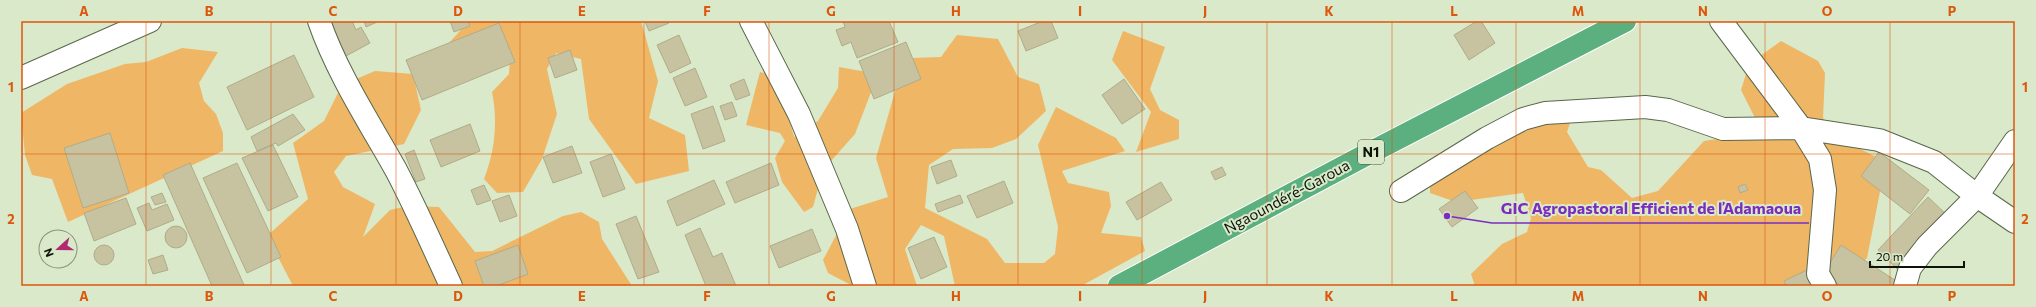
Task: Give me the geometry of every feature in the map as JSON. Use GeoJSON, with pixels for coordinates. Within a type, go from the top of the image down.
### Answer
{"type":"FeatureCollection","features":[{"type":"Feature","properties":{"kind":"highway","name":"Ngaoundéré-Garoua"},"geometry":{"type":"LineString","coordinates":[[1119,286],[1353,162],[1625,21]]}},
{"type":"Feature","properties":{"kind":"street"},"geometry":{"type":"LineString","coordinates":[[21,78],[150,21]]}},
{"type":"Feature","properties":{"kind":"street"},"geometry":{"type":"LineString","coordinates":[[319,21],[325,39],[405,188],[451,286]]}},
{"type":"Feature","properties":{"kind":"street"},"geometry":{"type":"LineString","coordinates":[[751,21],[799,114],[847,229],[865,286]]}},
{"type":"Feature","properties":{"kind":"street"},"geometry":{"type":"LineString","coordinates":[[1721,21],[1801,128],[1820,159],[1825,190],[1818,274],[1825,286]]}},
{"type":"Feature","properties":{"kind":"street"},"geometry":{"type":"LineString","coordinates":[[1401,191],[1487,138],[1524,119],[1545,113],[1645,107],[1668,110],[1723,130],[1801,128],[1880,140],[1934,162],[1977,196],[2015,222]]}},
{"type":"Feature","properties":{"kind":"street"},"geometry":{"type":"LineString","coordinates":[[1905,286],[1910,268],[1927,246],[1977,196],[2015,141]]}},
{"type":"Feature","properties":{"kind":"shaded area"},"geometry":{"type":"Polygon","coordinates":[[[469,21],[641,21],[658,81],[649,118],[685,135],[689,171],[636,184],[589,119],[581,59],[556,53],[547,69],[557,114],[542,159],[523,192],[497,193],[484,179],[493,147],[495,114],[492,92],[509,74],[510,54],[448,44],[469,21]]]}},
{"type":"Feature","properties":{"kind":"shaded area"},"geometry":{"type":"Polygon","coordinates":[[[1123,31],[1165,47],[1150,89],[1160,110],[1179,120],[1179,139],[1136,152],[1151,112],[1112,60],[1123,31]]]}},
{"type":"Feature","properties":{"kind":"shaded area"},"geometry":{"type":"Polygon","coordinates":[[[957,35],[998,39],[1018,77],[1039,84],[1046,111],[1016,139],[992,148],[953,149],[929,165],[925,208],[987,239],[1005,263],[1044,263],[1055,254],[1058,227],[1038,145],[1056,107],[1116,138],[1125,151],[1062,171],[1068,183],[1109,192],[1111,206],[1101,233],[1141,237],[1145,251],[1081,286],[955,286],[944,236],[921,225],[905,249],[917,286],[853,286],[828,273],[823,260],[850,209],[888,197],[876,158],[902,67],[912,58],[941,57],[957,35]]]}},
{"type":"Feature","properties":{"kind":"shaded area"},"geometry":{"type":"Polygon","coordinates":[[[1781,41],[1818,61],[1825,73],[1823,118],[1841,139],[1878,158],[1884,171],[1867,258],[1842,286],[1475,286],[1471,274],[1502,244],[1527,232],[1531,218],[1523,193],[1456,202],[1430,193],[1430,180],[1509,131],[1573,114],[1567,132],[1588,167],[1601,170],[1632,198],[1658,191],[1704,141],[1762,132],[1741,90],[1749,64],[1781,41]]]}},
{"type":"Feature","properties":{"kind":"shaded area"},"geometry":{"type":"Polygon","coordinates":[[[182,48],[218,52],[199,83],[204,101],[216,114],[223,133],[223,151],[68,222],[52,179],[32,175],[25,155],[21,113],[67,84],[125,64],[146,62],[182,48]]]}},
{"type":"Feature","properties":{"kind":"shaded area"},"geometry":{"type":"Polygon","coordinates":[[[839,67],[878,74],[855,134],[823,170],[813,207],[804,212],[782,182],[775,158],[785,141],[780,133],[746,125],[760,72],[777,76],[794,137],[818,121],[838,88],[839,67]]]}},
{"type":"Feature","properties":{"kind":"shaded area"},"geometry":{"type":"Polygon","coordinates":[[[375,71],[413,74],[421,110],[404,144],[346,156],[334,172],[343,187],[375,204],[363,237],[390,210],[408,206],[439,207],[475,252],[492,251],[563,216],[581,212],[599,222],[602,239],[632,286],[293,286],[267,236],[308,199],[293,143],[324,121],[342,85],[375,71]]]}},
{"type":"Feature","properties":{"kind":"building"},"geometry":{"type":"Polygon","coordinates":[[[352,21],[356,30],[361,27],[370,43],[346,56],[328,22],[352,21]]]}},
{"type":"Feature","properties":{"kind":"building"},"geometry":{"type":"Polygon","coordinates":[[[364,21],[377,21],[377,22],[366,27],[364,21]]]}},
{"type":"Feature","properties":{"kind":"building"},"geometry":{"type":"Polygon","coordinates":[[[450,21],[468,21],[470,26],[454,32],[450,21]]]}},
{"type":"Feature","properties":{"kind":"building"},"geometry":{"type":"Polygon","coordinates":[[[645,21],[668,21],[669,23],[649,31],[645,21]]]}},
{"type":"Feature","properties":{"kind":"building"},"geometry":{"type":"Polygon","coordinates":[[[843,21],[889,21],[898,42],[857,58],[851,42],[842,46],[836,30],[845,27],[843,21]]]}},
{"type":"Feature","properties":{"kind":"building"},"geometry":{"type":"Polygon","coordinates":[[[1043,21],[1051,21],[1058,38],[1026,51],[1018,31],[1043,21]]]}},
{"type":"Feature","properties":{"kind":"building"},"geometry":{"type":"Polygon","coordinates":[[[1477,21],[1481,21],[1495,43],[1469,60],[1454,35],[1477,21]]]}},
{"type":"Feature","properties":{"kind":"building"},"geometry":{"type":"Polygon","coordinates":[[[499,23],[515,62],[422,100],[406,60],[499,23]]]}},
{"type":"Feature","properties":{"kind":"building"},"geometry":{"type":"Polygon","coordinates":[[[679,35],[691,63],[670,73],[657,45],[679,35]]]}},
{"type":"Feature","properties":{"kind":"building"},"geometry":{"type":"Polygon","coordinates":[[[906,42],[921,79],[874,99],[859,61],[906,42]]]}},
{"type":"Feature","properties":{"kind":"building"},"geometry":{"type":"Polygon","coordinates":[[[570,50],[577,70],[555,78],[548,58],[570,50]]]}},
{"type":"Feature","properties":{"kind":"building"},"geometry":{"type":"Polygon","coordinates":[[[294,55],[314,97],[247,130],[227,87],[294,55]]]}},
{"type":"Feature","properties":{"kind":"building"},"geometry":{"type":"Polygon","coordinates":[[[695,68],[707,97],[685,106],[673,78],[695,68]]]}},
{"type":"Feature","properties":{"kind":"building"},"geometry":{"type":"Polygon","coordinates":[[[744,79],[750,95],[736,100],[730,85],[744,79]]]}},
{"type":"Feature","properties":{"kind":"building"},"geometry":{"type":"Polygon","coordinates":[[[1124,79],[1145,109],[1122,124],[1102,95],[1124,79]]]}},
{"type":"Feature","properties":{"kind":"building"},"geometry":{"type":"Polygon","coordinates":[[[732,102],[737,116],[725,120],[720,106],[732,102]]]}},
{"type":"Feature","properties":{"kind":"building"},"geometry":{"type":"Polygon","coordinates":[[[713,106],[725,141],[703,149],[691,114],[713,106]]]}},
{"type":"Feature","properties":{"kind":"building"},"geometry":{"type":"Polygon","coordinates":[[[293,114],[305,130],[278,146],[276,143],[257,151],[251,137],[293,114]]]}},
{"type":"Feature","properties":{"kind":"building"},"geometry":{"type":"Polygon","coordinates":[[[470,124],[480,151],[441,167],[430,140],[470,124]]]}},
{"type":"Feature","properties":{"kind":"building"},"geometry":{"type":"Polygon","coordinates":[[[110,133],[129,193],[83,208],[64,148],[110,133]]]}},
{"type":"Feature","properties":{"kind":"building"},"geometry":{"type":"Polygon","coordinates":[[[273,145],[298,197],[268,211],[242,158],[273,145]]]}},
{"type":"Feature","properties":{"kind":"building"},"geometry":{"type":"Polygon","coordinates":[[[572,146],[582,173],[553,183],[543,157],[572,146]]]}},
{"type":"Feature","properties":{"kind":"building"},"geometry":{"type":"Polygon","coordinates":[[[414,150],[425,179],[416,182],[405,154],[414,150]]]}},
{"type":"Feature","properties":{"kind":"building"},"geometry":{"type":"Polygon","coordinates":[[[1879,152],[1929,190],[1910,214],[1861,176],[1879,152]]]}},
{"type":"Feature","properties":{"kind":"building"},"geometry":{"type":"Polygon","coordinates":[[[611,154],[625,189],[603,197],[590,162],[611,154]]]}},
{"type":"Feature","properties":{"kind":"building"},"geometry":{"type":"Polygon","coordinates":[[[951,160],[957,176],[937,184],[931,167],[951,160]]]}},
{"type":"Feature","properties":{"kind":"building"},"geometry":{"type":"Polygon","coordinates":[[[190,163],[244,285],[212,286],[163,175],[190,163]]]}},
{"type":"Feature","properties":{"kind":"building"},"geometry":{"type":"Polygon","coordinates":[[[237,163],[281,257],[247,273],[203,178],[237,163]]]}},
{"type":"Feature","properties":{"kind":"building"},"geometry":{"type":"Polygon","coordinates":[[[771,163],[779,185],[735,203],[726,182],[771,163]]]}},
{"type":"Feature","properties":{"kind":"building"},"geometry":{"type":"Polygon","coordinates":[[[1222,167],[1226,175],[1215,180],[1211,172],[1222,167]]]}},
{"type":"Feature","properties":{"kind":"building"},"geometry":{"type":"Polygon","coordinates":[[[714,180],[725,204],[677,226],[667,201],[714,180]]]}},
{"type":"Feature","properties":{"kind":"building"},"geometry":{"type":"Polygon","coordinates":[[[1004,181],[1013,203],[977,218],[967,196],[1004,181]]]}},
{"type":"Feature","properties":{"kind":"building"},"geometry":{"type":"Polygon","coordinates":[[[1161,182],[1172,200],[1137,220],[1126,202],[1161,182]]]}},
{"type":"Feature","properties":{"kind":"building"},"geometry":{"type":"Polygon","coordinates":[[[1745,184],[1748,190],[1740,193],[1738,187],[1745,184]]]}},
{"type":"Feature","properties":{"kind":"building"},"geometry":{"type":"Polygon","coordinates":[[[484,185],[491,200],[477,205],[471,190],[484,185]]]}},
{"type":"Feature","properties":{"kind":"building"},"geometry":{"type":"Polygon","coordinates":[[[1465,191],[1478,208],[1452,227],[1439,209],[1465,191]]]}},
{"type":"Feature","properties":{"kind":"building"},"geometry":{"type":"Polygon","coordinates":[[[162,193],[166,202],[155,205],[151,197],[162,193]]]}},
{"type":"Feature","properties":{"kind":"building"},"geometry":{"type":"Polygon","coordinates":[[[509,195],[517,216],[500,222],[492,201],[509,195]]]}},
{"type":"Feature","properties":{"kind":"building"},"geometry":{"type":"Polygon","coordinates":[[[960,195],[963,203],[938,212],[935,204],[960,195]]]}},
{"type":"Feature","properties":{"kind":"building"},"geometry":{"type":"Polygon","coordinates":[[[1928,197],[1948,216],[1898,270],[1878,250],[1928,197]]]}},
{"type":"Feature","properties":{"kind":"building"},"geometry":{"type":"Polygon","coordinates":[[[126,198],[136,224],[94,241],[84,213],[126,198]]]}},
{"type":"Feature","properties":{"kind":"building"},"geometry":{"type":"Polygon","coordinates":[[[149,203],[152,210],[167,204],[174,220],[147,231],[137,208],[149,203]]]}},
{"type":"Feature","properties":{"kind":"building"},"geometry":{"type":"Polygon","coordinates":[[[636,216],[659,272],[638,279],[616,224],[636,216]]]}},
{"type":"Feature","properties":{"kind":"building"},"geometry":{"type":"Polygon","coordinates":[[[176,226],[184,229],[187,237],[184,245],[176,248],[168,245],[165,237],[168,229],[176,226]]]}},
{"type":"Feature","properties":{"kind":"building"},"geometry":{"type":"Polygon","coordinates":[[[700,228],[713,257],[722,253],[736,286],[706,286],[685,235],[700,228]]]}},
{"type":"Feature","properties":{"kind":"building"},"geometry":{"type":"Polygon","coordinates":[[[812,229],[821,251],[779,268],[770,246],[812,229]]]}},
{"type":"Feature","properties":{"kind":"building"},"geometry":{"type":"Polygon","coordinates":[[[934,237],[947,267],[921,279],[908,248],[934,237]]]}},
{"type":"Feature","properties":{"kind":"building"},"geometry":{"type":"Polygon","coordinates":[[[104,245],[111,248],[114,255],[111,262],[104,265],[97,262],[94,255],[97,248],[104,245]]]}},
{"type":"Feature","properties":{"kind":"building"},"geometry":{"type":"Polygon","coordinates":[[[518,245],[528,274],[496,286],[484,286],[475,261],[518,245]]]}},
{"type":"Feature","properties":{"kind":"building"},"geometry":{"type":"Polygon","coordinates":[[[1841,245],[1901,284],[1900,286],[1841,286],[1823,274],[1841,245]]]}},
{"type":"Feature","properties":{"kind":"building"},"geometry":{"type":"Polygon","coordinates":[[[163,255],[168,270],[153,274],[148,260],[163,255]]]}},
{"type":"Feature","properties":{"kind":"building"},"geometry":{"type":"Polygon","coordinates":[[[1807,270],[1814,286],[1786,286],[1784,281],[1807,270]]]}},
{"type":"Feature","properties":{"kind":"place","name":"GIC Agropastoral Efficient de ľAdamaoua"},"geometry":{"type":"Point","coordinates":[1447,216]}}]}
